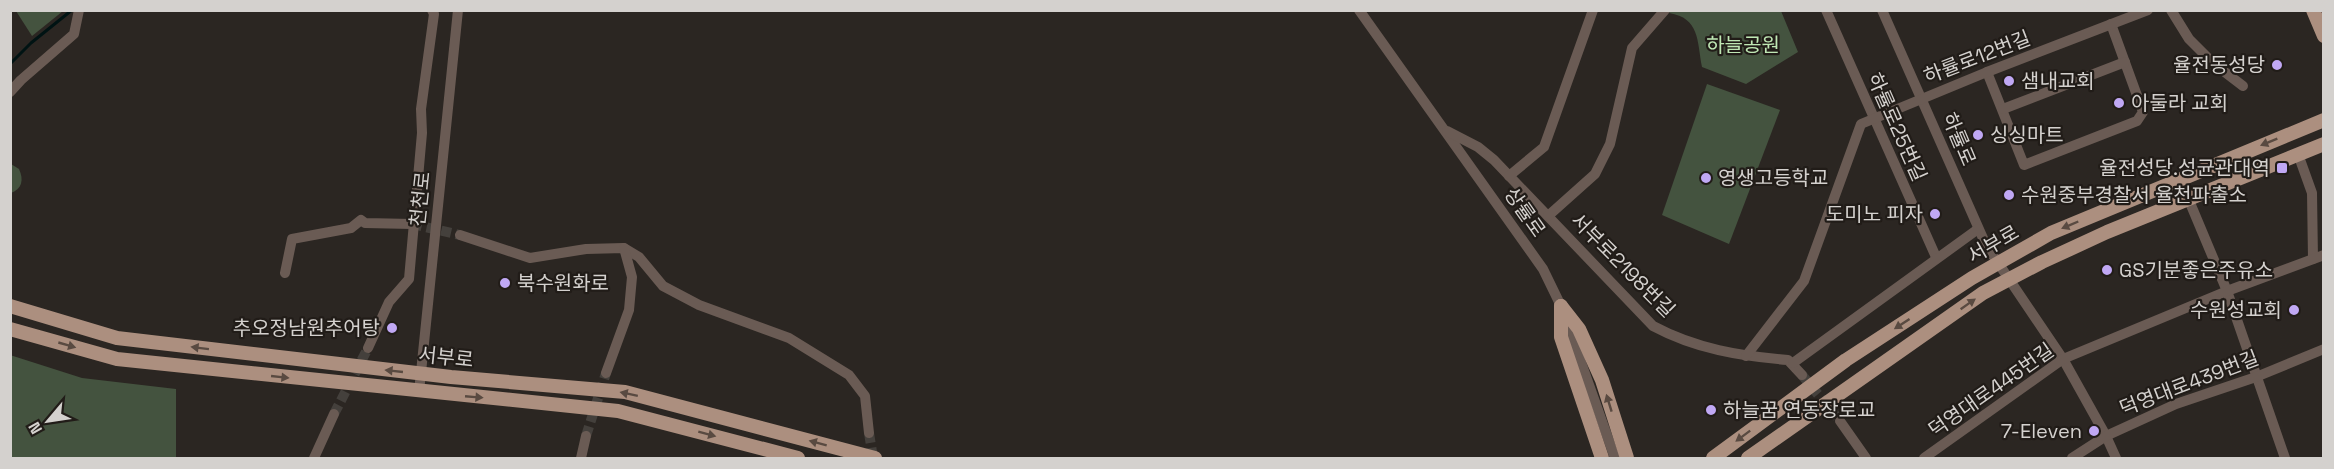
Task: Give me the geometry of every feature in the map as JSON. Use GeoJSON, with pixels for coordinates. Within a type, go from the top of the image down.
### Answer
{"type":"FeatureCollection","features":[{"type":"Feature","properties":{"kind":"main road"},"geometry":{"type":"LineString","coordinates":[[2313,10],[2324,36]]}},
{"type":"Feature","properties":{"kind":"main road","name":"서부로"},"geometry":{"type":"LineString","coordinates":[[1713,459],[1846,360],[1998,263],[2050,233],[2324,120]]}},
{"type":"Feature","properties":{"kind":"main road","name":"서부로"},"geometry":{"type":"LineString","coordinates":[[1748,459],[1983,293],[2042,262],[2188,198],[2324,144]]}},
{"type":"Feature","properties":{"kind":"main road","name":"서부로"},"geometry":{"type":"LineString","coordinates":[[10,306],[117,338],[420,374],[625,392],[874,459]]}},
{"type":"Feature","properties":{"kind":"main road"},"geometry":{"type":"LineString","coordinates":[[1561,306],[1561,337],[1602,459]]}},
{"type":"Feature","properties":{"kind":"main road"},"geometry":{"type":"LineString","coordinates":[[1561,306],[1580,329],[1602,380],[1627,459]]}},
{"type":"Feature","properties":{"kind":"main road","name":"서부로"},"geometry":{"type":"LineString","coordinates":[[10,329],[117,359],[618,411],[798,459]]}},
{"type":"Feature","properties":{"kind":"street"},"geometry":{"type":"LineString","coordinates":[[10,92],[74,34],[79,10]]}},
{"type":"Feature","properties":{"kind":"street"},"geometry":{"type":"LineString","coordinates":[[368,348],[389,302],[409,279],[412,224],[422,134],[421,109],[434,14],[432,10]]}},
{"type":"Feature","properties":{"kind":"street","name":"천천로"},"geometry":{"type":"LineString","coordinates":[[419,392],[458,10]]}},
{"type":"Feature","properties":{"kind":"street","name":"상률로"},"geometry":{"type":"LineString","coordinates":[[1359,10],[1543,269],[1561,306],[1615,459]]}},
{"type":"Feature","properties":{"kind":"street"},"geometry":{"type":"LineString","coordinates":[[1509,176],[1544,147],[1593,10]]}},
{"type":"Feature","properties":{"kind":"street"},"geometry":{"type":"LineString","coordinates":[[1548,216],[1595,174],[1610,144],[1632,48],[1665,10]]}},
{"type":"Feature","properties":{"kind":"street","name":"하률로25번길"},"geometry":{"type":"LineString","coordinates":[[1826,10],[1936,257]]}},
{"type":"Feature","properties":{"kind":"street","name":"하률로"},"geometry":{"type":"LineString","coordinates":[[1882,10],[1978,229],[2008,280],[2063,359],[2106,435],[2116,459]]}},
{"type":"Feature","properties":{"kind":"street","name":"하률로12번길"},"geometry":{"type":"LineString","coordinates":[[1874,118],[2148,10]]}},
{"type":"Feature","properties":{"kind":"street"},"geometry":{"type":"LineString","coordinates":[[2171,10],[2189,39],[2213,63],[2243,86]]}},
{"type":"Feature","properties":{"kind":"street"},"geometry":{"type":"LineString","coordinates":[[1987,72],[2024,165],[2137,121],[2143,112],[2111,24]]}},
{"type":"Feature","properties":{"kind":"street"},"geometry":{"type":"LineString","coordinates":[[2002,109],[2125,62]]}},
{"type":"Feature","properties":{"kind":"street"},"geometry":{"type":"LineString","coordinates":[[1746,356],[1804,280],[1861,124],[1874,118]]}},
{"type":"Feature","properties":{"kind":"street","name":"서부로2198번길"},"geometry":{"type":"LineString","coordinates":[[1443,129],[1478,147],[1509,176],[1653,326],[1700,347],[1746,356],[1788,360],[1793,363]]}},
{"type":"Feature","properties":{"kind":"street","name":"덕영대로445번길"},"geometry":{"type":"LineString","coordinates":[[1924,459],[2063,359],[2227,291],[2318,257],[2312,193],[2298,154]]}},
{"type":"Feature","properties":{"kind":"street"},"geometry":{"type":"LineString","coordinates":[[2188,198],[2227,291],[2285,459]]}},
{"type":"Feature","properties":{"kind":"street"},"geometry":{"type":"LineString","coordinates":[[285,273],[292,239],[351,228],[361,220],[365,223],[412,224]]}},
{"type":"Feature","properties":{"kind":"street"},"geometry":{"type":"LineString","coordinates":[[1802,375],[1793,363],[1936,257],[1978,229]]}},
{"type":"Feature","properties":{"kind":"street"},"geometry":{"type":"LineString","coordinates":[[460,235],[530,258],[586,249],[624,248],[639,257],[663,286],[699,304],[789,338],[849,375],[865,396],[869,433]]}},
{"type":"Feature","properties":{"kind":"street"},"geometry":{"type":"LineString","coordinates":[[606,373],[629,310],[632,277],[624,248]]}},
{"type":"Feature","properties":{"kind":"street","name":"덕영대로439번길"},"geometry":{"type":"LineString","coordinates":[[2072,459],[2106,435],[2176,404],[2256,377],[2324,349]]}},
{"type":"Feature","properties":{"kind":"street"},"geometry":{"type":"LineString","coordinates":[[314,459],[334,414]]}},
{"type":"Feature","properties":{"kind":"street"},"geometry":{"type":"LineString","coordinates":[[1840,421],[1866,459]]}},
{"type":"Feature","properties":{"kind":"street"},"geometry":{"type":"LineString","coordinates":[[581,459],[586,436]]}},
{"type":"Feature","properties":{"kind":"green space","name":"하늘공원"},"geometry":{"type":"Polygon","coordinates":[[[1671,10],[1781,11],[1798,52],[1746,84],[1702,67],[1698,40],[1692,25],[1687,20],[1669,13],[1671,10]]]}},
{"type":"Feature","properties":{"kind":"green space"},"geometry":{"type":"Polygon","coordinates":[[[16,11],[63,11],[32,36],[16,11]]]}},
{"type":"Feature","properties":{"kind":"green space"},"geometry":{"type":"Polygon","coordinates":[[[1707,84],[1780,110],[1729,244],[1662,215],[1707,84]]]}},
{"type":"Feature","properties":{"kind":"green space"},"geometry":{"type":"Polygon","coordinates":[[[11,164],[19,169],[22,180],[20,187],[11,193],[11,164]]]}},
{"type":"Feature","properties":{"kind":"green space"},"geometry":{"type":"Polygon","coordinates":[[[10,355],[82,378],[176,389],[176,458],[11,458],[10,355]]]}},
{"type":"Feature","properties":{"kind":"waterway"},"geometry":{"type":"LineString","coordinates":[[10,64],[31,43],[72,10]]}},
{"type":"Feature","properties":{"kind":"tunnel"},"geometry":{"type":"LineString","coordinates":[[412,224],[460,235]]}},
{"type":"Feature","properties":{"kind":"tunnel"},"geometry":{"type":"LineString","coordinates":[[334,414],[368,348]]}},
{"type":"Feature","properties":{"kind":"tunnel"},"geometry":{"type":"LineString","coordinates":[[586,436],[606,373]]}},
{"type":"Feature","properties":{"kind":"tunnel"},"geometry":{"type":"LineString","coordinates":[[1802,375],[1840,421]]}},
{"type":"Feature","properties":{"kind":"tunnel"},"geometry":{"type":"LineString","coordinates":[[869,433],[873,458]]}},
{"type":"Feature","properties":{"kind":"place","name":"율전동성당"},"geometry":{"type":"Point","coordinates":[2277,65]}},
{"type":"Feature","properties":{"kind":"place","name":"샘내교회"},"geometry":{"type":"Point","coordinates":[2009,81]}},
{"type":"Feature","properties":{"kind":"place","name":"아둘라 교회"},"geometry":{"type":"Point","coordinates":[2119,103]}},
{"type":"Feature","properties":{"kind":"place","name":"싱싱마트"},"geometry":{"type":"Point","coordinates":[1978,135]}},
{"type":"Feature","properties":{"kind":"place","name":"율전성당.성균관대역"},"geometry":{"type":"Point","coordinates":[2282,168]}},
{"type":"Feature","properties":{"kind":"place","name":"영생고등학교"},"geometry":{"type":"Point","coordinates":[1706,178]}},
{"type":"Feature","properties":{"kind":"place","name":"수원중부경찰서 율천파출소"},"geometry":{"type":"Point","coordinates":[2009,195]}},
{"type":"Feature","properties":{"kind":"place","name":"도미노 피자"},"geometry":{"type":"Point","coordinates":[1935,214]}},
{"type":"Feature","properties":{"kind":"place","name":"GS기분좋은주유소"},"geometry":{"type":"Point","coordinates":[2107,270]}},
{"type":"Feature","properties":{"kind":"place","name":"북수원화로"},"geometry":{"type":"Point","coordinates":[505,283]}},
{"type":"Feature","properties":{"kind":"place","name":"수원성교회"},"geometry":{"type":"Point","coordinates":[2294,310]}},
{"type":"Feature","properties":{"kind":"place","name":"추오정남원추어탕"},"geometry":{"type":"Point","coordinates":[392,328]}},
{"type":"Feature","properties":{"kind":"place","name":"하늘꿈 연동장로교"},"geometry":{"type":"Point","coordinates":[1711,410]}},
{"type":"Feature","properties":{"kind":"place","name":"7-Eleven"},"geometry":{"type":"Point","coordinates":[2094,431]}}]}
